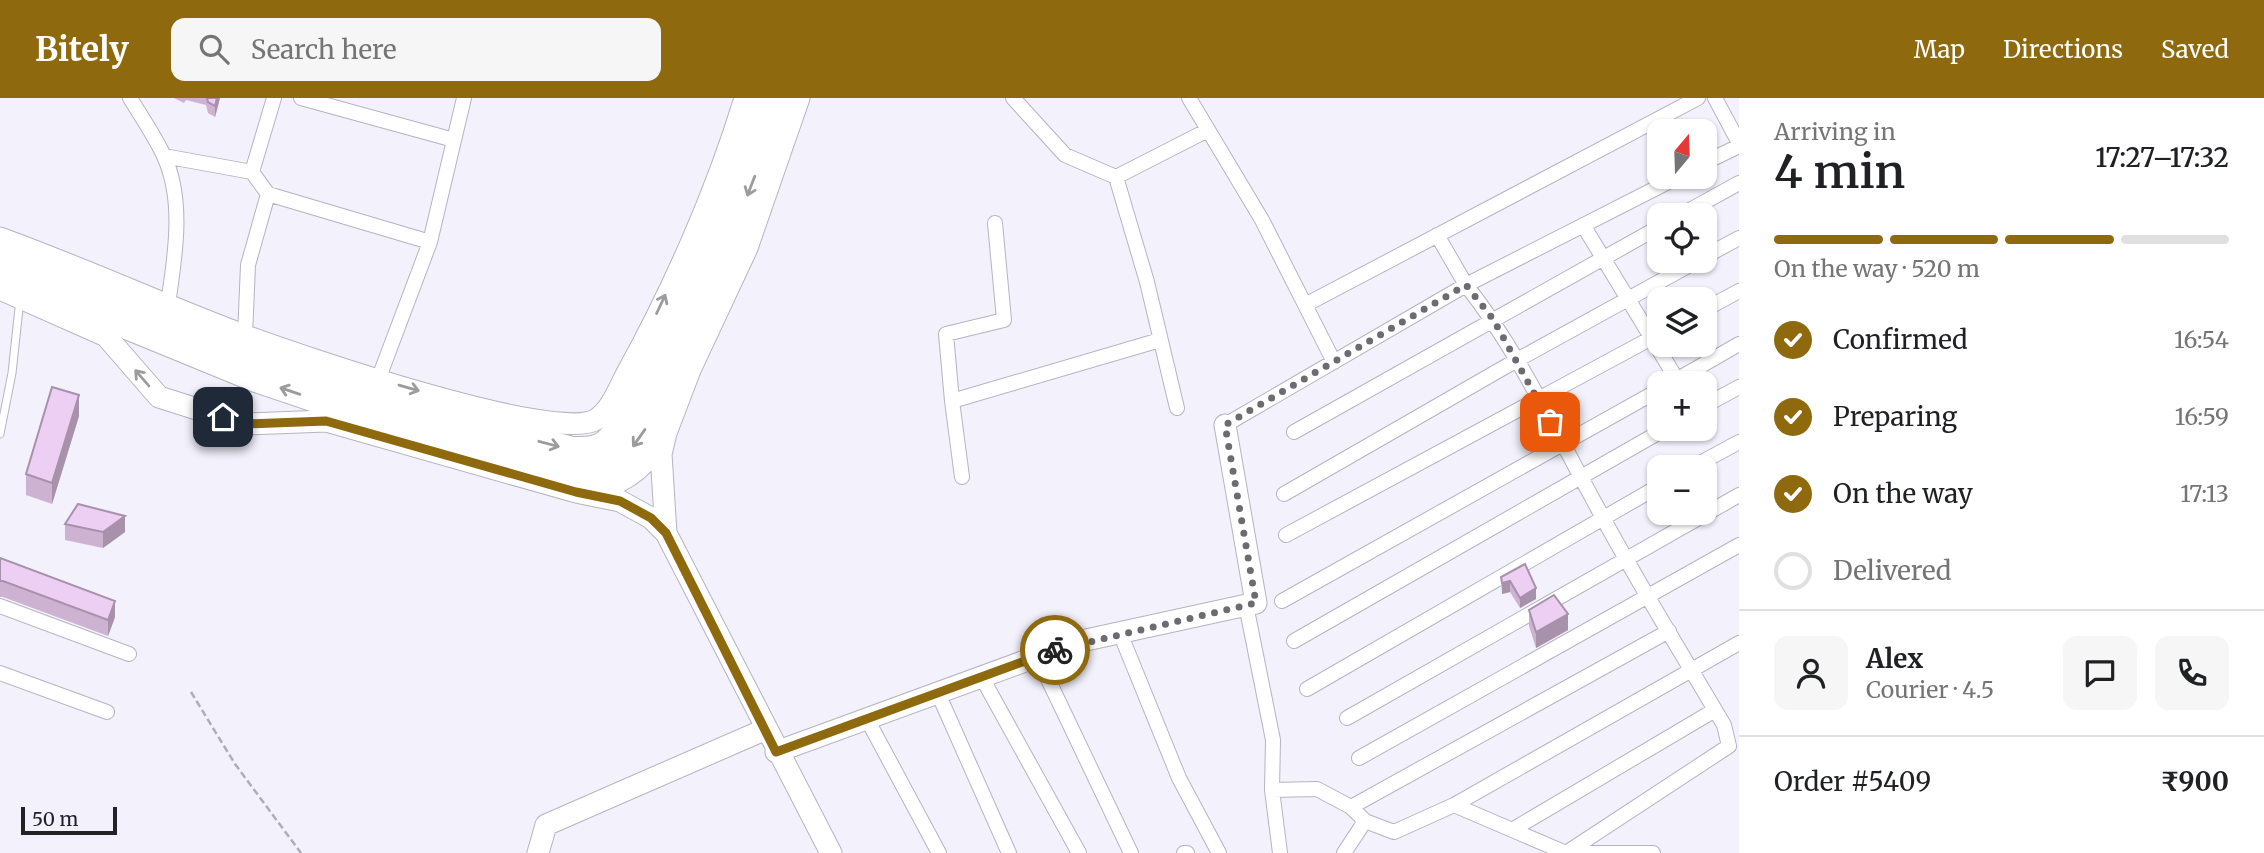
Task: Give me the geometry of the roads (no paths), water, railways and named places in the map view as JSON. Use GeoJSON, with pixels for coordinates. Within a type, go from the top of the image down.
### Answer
{"type":"FeatureCollection","features":[{"type":"Feature","properties":{"kind":"highway"},"geometry":{"type":"LineString","coordinates":[[0,251],[19,283],[245,351],[373,395],[498,421],[572,450],[590,450],[606,444],[627,417],[646,358],[698,262],[749,135],[760,98]]}},
{"type":"Feature","properties":{"kind":"highway"},"geometry":{"type":"LineString","coordinates":[[0,274],[101,324],[374,419],[559,472],[592,474],[625,457],[649,424],[719,267],[781,98]]}},
{"type":"Feature","properties":{"kind":"main road"},"geometry":{"type":"LineString","coordinates":[[646,358],[745,98]]}},
{"type":"Feature","properties":{"kind":"main road"},"geometry":{"type":"LineString","coordinates":[[666,533],[661,454],[666,433],[690,370],[752,236],[799,98]]}},
{"type":"Feature","properties":{"kind":"main road"},"geometry":{"type":"LineString","coordinates":[[0,237],[246,336],[498,421]]}},
{"type":"Feature","properties":{"kind":"main road"},"geometry":{"type":"LineString","coordinates":[[101,324],[159,397],[244,424],[326,421],[576,492],[620,501],[651,518],[666,533],[776,752],[831,853]]}},
{"type":"Feature","properties":{"kind":"main road"},"geometry":{"type":"LineString","coordinates":[[776,752],[936,691],[1077,642],[1256,603],[1225,425]]}},
{"type":"Feature","properties":{"kind":"main road"},"geometry":{"type":"LineString","coordinates":[[576,492],[602,489],[623,481],[649,461],[666,433]]}},
{"type":"Feature","properties":{"kind":"main road"},"geometry":{"type":"LineString","coordinates":[[538,853],[546,825],[766,729]]}},
{"type":"Feature","properties":{"kind":"street"},"geometry":{"type":"LineString","coordinates":[[130,98],[164,156],[174,195],[177,248],[168,304]]}},
{"type":"Feature","properties":{"kind":"street"},"geometry":{"type":"LineString","coordinates":[[252,172],[274,98]]}},
{"type":"Feature","properties":{"kind":"street"},"geometry":{"type":"LineString","coordinates":[[301,98],[454,140]]}},
{"type":"Feature","properties":{"kind":"street"},"geometry":{"type":"LineString","coordinates":[[1013,98],[1065,155],[1116,177]]}},
{"type":"Feature","properties":{"kind":"street"},"geometry":{"type":"LineString","coordinates":[[1189,98],[1262,220],[1334,362]]}},
{"type":"Feature","properties":{"kind":"street"},"geometry":{"type":"LineString","coordinates":[[1305,305],[1698,98]]}},
{"type":"Feature","properties":{"kind":"street"},"geometry":{"type":"LineString","coordinates":[[1715,98],[1739,144],[1717,156]]}},
{"type":"Feature","properties":{"kind":"street"},"geometry":{"type":"LineString","coordinates":[[379,380],[430,243],[454,140],[459,99]]}},
{"type":"Feature","properties":{"kind":"street"},"geometry":{"type":"LineString","coordinates":[[1116,177],[1208,130]]}},
{"type":"Feature","properties":{"kind":"street"},"geometry":{"type":"LineString","coordinates":[[164,156],[252,172],[268,194],[430,243]]}},
{"type":"Feature","properties":{"kind":"street"},"geometry":{"type":"LineString","coordinates":[[1116,177],[1147,282],[1177,408]]}},
{"type":"Feature","properties":{"kind":"street"},"geometry":{"type":"LineString","coordinates":[[1703,203],[1739,183]]}},
{"type":"Feature","properties":{"kind":"street"},"geometry":{"type":"LineString","coordinates":[[1225,425],[1466,285],[1654,189]]}},
{"type":"Feature","properties":{"kind":"street"},"geometry":{"type":"LineString","coordinates":[[246,336],[248,265],[268,194]]}},
{"type":"Feature","properties":{"kind":"street"},"geometry":{"type":"LineString","coordinates":[[962,477],[946,334],[1004,320],[995,223]]}},
{"type":"Feature","properties":{"kind":"street"},"geometry":{"type":"LineString","coordinates":[[1583,225],[1647,325]]}},
{"type":"Feature","properties":{"kind":"street"},"geometry":{"type":"LineString","coordinates":[[1294,432],[1647,234]]}},
{"type":"Feature","properties":{"kind":"street"},"geometry":{"type":"LineString","coordinates":[[1437,235],[1466,285],[1493,319],[1517,360],[1625,559],[1724,725],[1729,746],[1566,853]]}},
{"type":"Feature","properties":{"kind":"street"},"geometry":{"type":"LineString","coordinates":[[1717,250],[1739,238]]}},
{"type":"Feature","properties":{"kind":"street"},"geometry":{"type":"LineString","coordinates":[[1284,494],[1675,273]]}},
{"type":"Feature","properties":{"kind":"street"},"geometry":{"type":"LineString","coordinates":[[1717,303],[1739,291]]}},
{"type":"Feature","properties":{"kind":"street"},"geometry":{"type":"LineString","coordinates":[[952,401],[1160,340]]}},
{"type":"Feature","properties":{"kind":"street"},"geometry":{"type":"LineString","coordinates":[[1286,535],[1647,340]]}},
{"type":"Feature","properties":{"kind":"street"},"geometry":{"type":"LineString","coordinates":[[1694,371],[1739,344]]}},
{"type":"Feature","properties":{"kind":"street"},"geometry":{"type":"LineString","coordinates":[[1717,399],[1739,387]]}},
{"type":"Feature","properties":{"kind":"street"},"geometry":{"type":"LineString","coordinates":[[1282,600],[1647,397]]}},
{"type":"Feature","properties":{"kind":"street"},"geometry":{"type":"LineString","coordinates":[[1294,641],[1647,439]]}},
{"type":"Feature","properties":{"kind":"street"},"geometry":{"type":"LineString","coordinates":[[1715,455],[1739,442]]}},
{"type":"Feature","properties":{"kind":"street"},"geometry":{"type":"LineString","coordinates":[[1307,689],[1647,493]]}},
{"type":"Feature","properties":{"kind":"street"},"geometry":{"type":"LineString","coordinates":[[1348,718],[1739,495]]}},
{"type":"Feature","properties":{"kind":"street"},"geometry":{"type":"LineString","coordinates":[[1359,758],[1739,545]]}},
{"type":"Feature","properties":{"kind":"street"},"geometry":{"type":"LineString","coordinates":[[1246,605],[1273,740],[1272,790],[1280,853]]}},
{"type":"Feature","properties":{"kind":"street"},"geometry":{"type":"LineString","coordinates":[[0,606],[129,654]]}},
{"type":"Feature","properties":{"kind":"street"},"geometry":{"type":"LineString","coordinates":[[1351,807],[1669,631]]}},
{"type":"Feature","properties":{"kind":"street"},"geometry":{"type":"LineString","coordinates":[[1119,633],[1180,778],[1219,853]]}},
{"type":"Feature","properties":{"kind":"street"},"geometry":{"type":"LineString","coordinates":[[1272,790],[1317,789],[1351,807],[1365,821],[1394,832],[1454,805],[1739,643]]}},
{"type":"Feature","properties":{"kind":"street"},"geometry":{"type":"LineString","coordinates":[[1037,656],[1131,853]]}},
{"type":"Feature","properties":{"kind":"street"},"geometry":{"type":"LineString","coordinates":[[0,673],[107,712]]}},
{"type":"Feature","properties":{"kind":"street"},"geometry":{"type":"LineString","coordinates":[[981,676],[1079,853]]}},
{"type":"Feature","properties":{"kind":"street"},"geometry":{"type":"LineString","coordinates":[[936,691],[1009,853]]}},
{"type":"Feature","properties":{"kind":"street"},"geometry":{"type":"LineString","coordinates":[[1511,830],[1715,710]]}},
{"type":"Feature","properties":{"kind":"street"},"geometry":{"type":"LineString","coordinates":[[867,719],[939,853]]}},
{"type":"Feature","properties":{"kind":"street"},"geometry":{"type":"LineString","coordinates":[[1454,805],[1511,830],[1547,850],[1566,853],[1653,853]]}},
{"type":"Feature","properties":{"kind":"street"},"geometry":{"type":"LineString","coordinates":[[1344,853],[1365,821]]}},
{"type":"Feature","properties":{"kind":"lane"},"geometry":{"type":"LineString","coordinates":[[0,433],[12,373],[19,283]]}}]}
